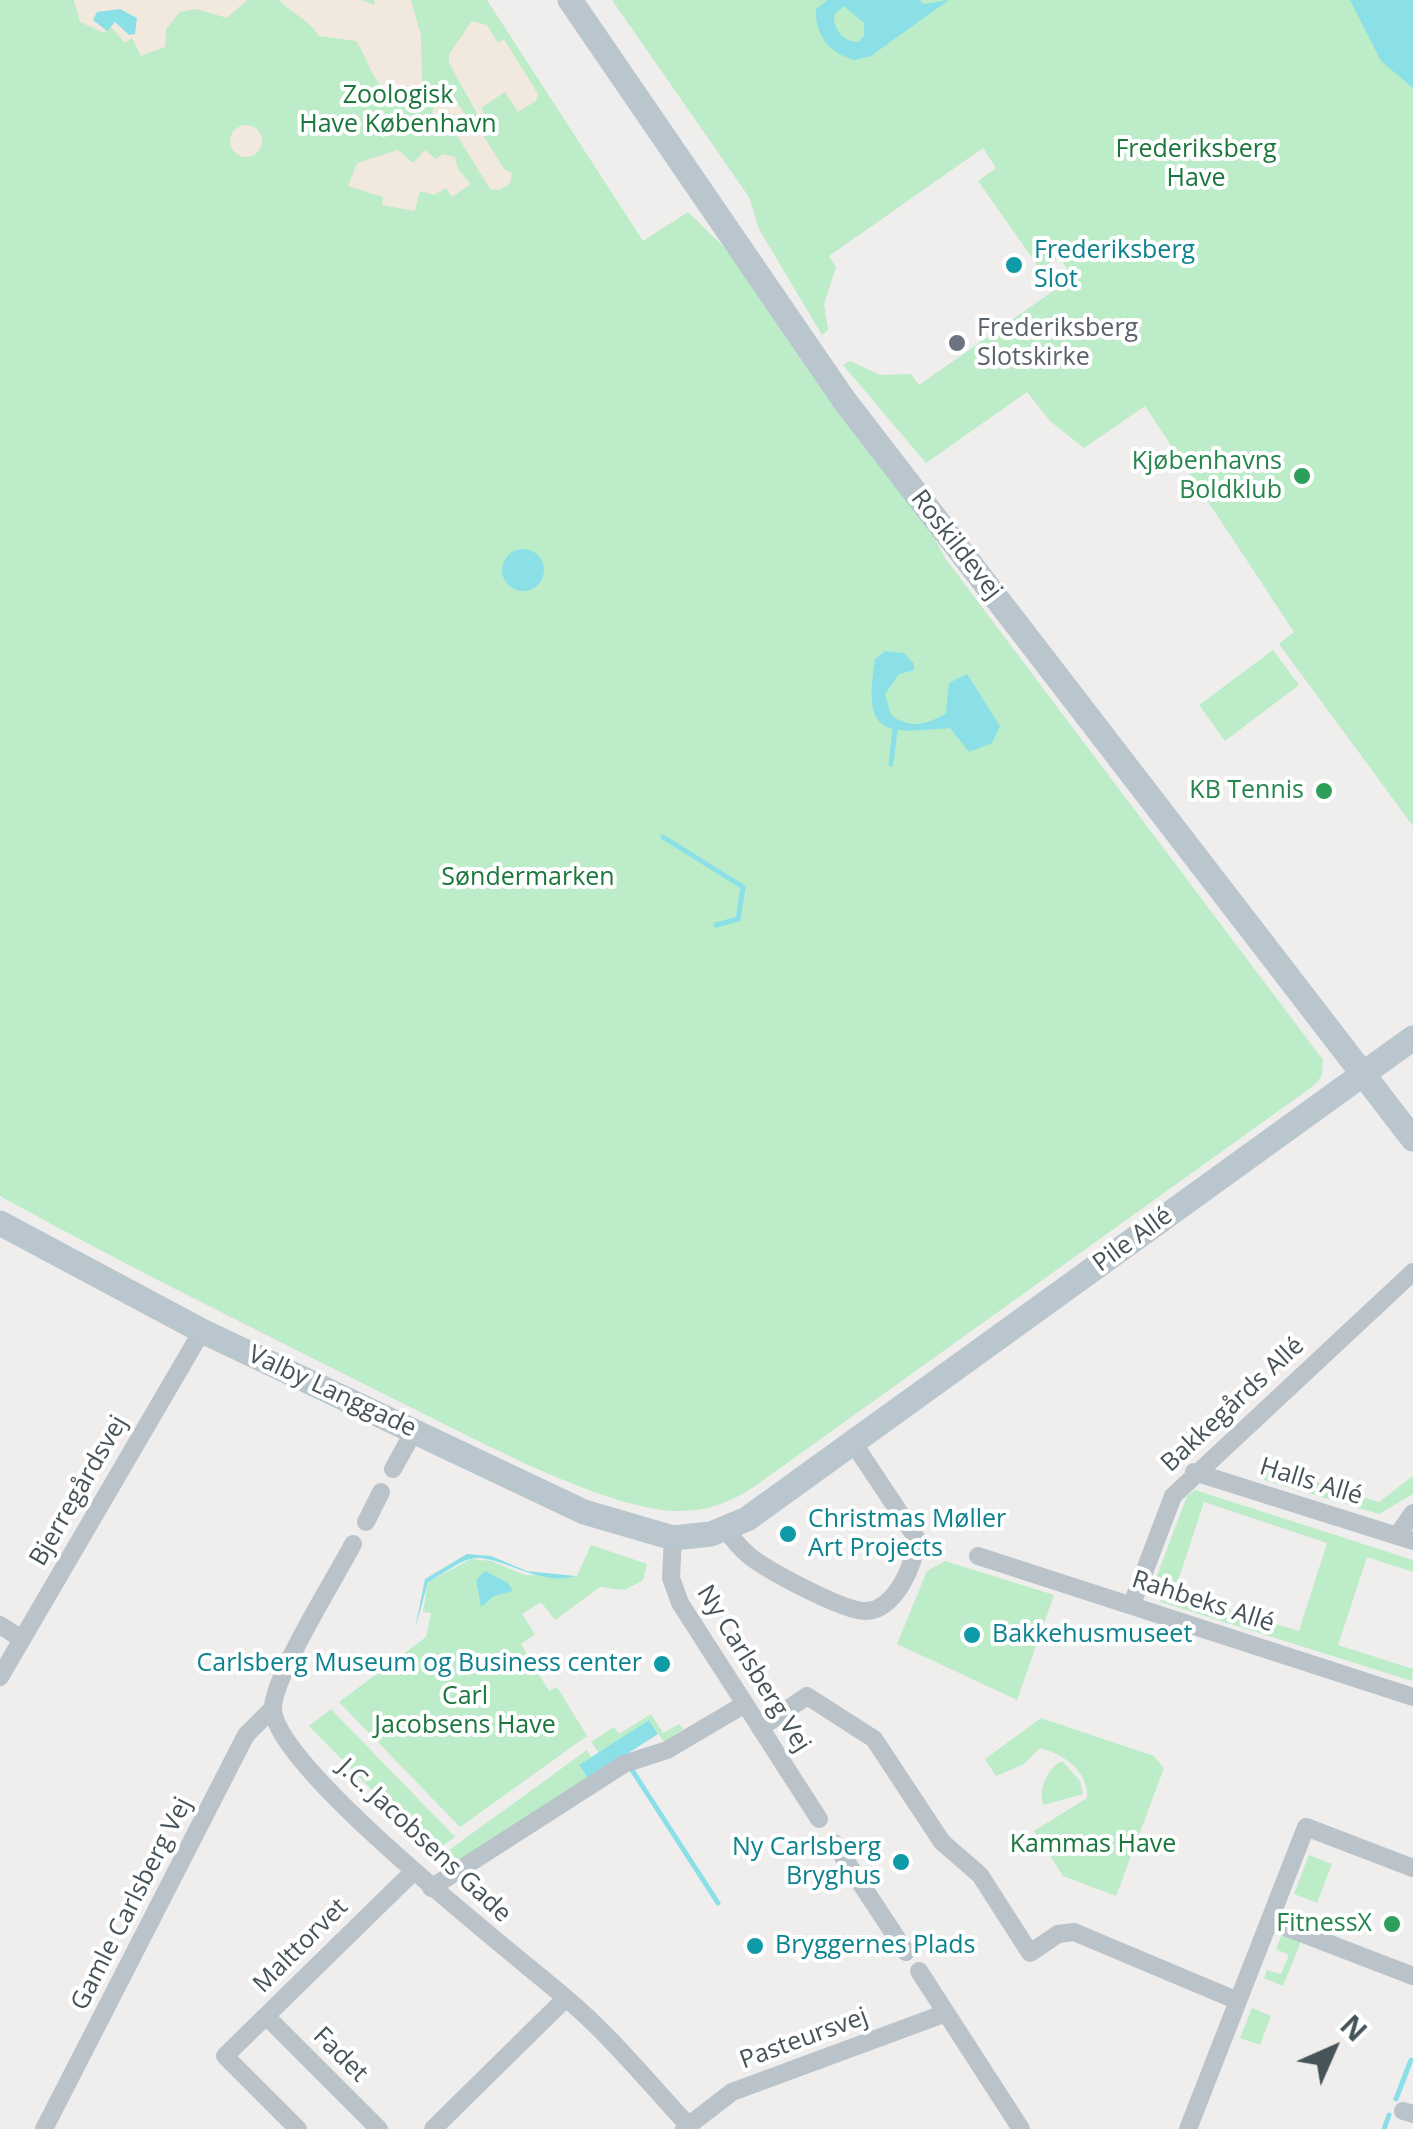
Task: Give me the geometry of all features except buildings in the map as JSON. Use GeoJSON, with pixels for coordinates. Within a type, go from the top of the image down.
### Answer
{"type":"FeatureCollection","features":[{"type":"Feature","properties":{"kind":"street","name":"Roskildevej"},"geometry":{"type":"LineString","coordinates":[[570,0],[844,400],[1413,1139]]}},
{"type":"Feature","properties":{"kind":"street","name":"Pile Allé"},"geometry":{"type":"LineString","coordinates":[[673,1538],[725,1529],[747,1519],[1413,1038]]}},
{"type":"Feature","properties":{"kind":"street","name":"Valby Langgade"},"geometry":{"type":"LineString","coordinates":[[0,1223],[202,1330],[584,1512],[673,1538]]}},
{"type":"Feature","properties":{"kind":"street","name":"Bakkegårds Allé"},"geometry":{"type":"LineString","coordinates":[[1132,1604],[1173,1496],[1194,1472],[1413,1272]]}},
{"type":"Feature","properties":{"kind":"street","name":"Bjerregårdsvej"},"geometry":{"type":"LineString","coordinates":[[0,1677],[202,1330]]}},
{"type":"Feature","properties":{"kind":"street"},"geometry":{"type":"LineString","coordinates":[[392,1470],[414,1431]]}},
{"type":"Feature","properties":{"kind":"street"},"geometry":{"type":"LineString","coordinates":[[725,1529],[755,1560],[865,1611],[886,1602],[900,1587],[918,1540],[854,1444]]}},
{"type":"Feature","properties":{"kind":"street","name":"Halls Allé"},"geometry":{"type":"LineString","coordinates":[[1194,1472],[1405,1539]]}},
{"type":"Feature","properties":{"kind":"street"},"geometry":{"type":"LineString","coordinates":[[366,1522],[380,1492]]}},
{"type":"Feature","properties":{"kind":"street"},"geometry":{"type":"LineString","coordinates":[[1405,1539],[1413,1513]]}},
{"type":"Feature","properties":{"kind":"street","name":"Ny Carlsberg Vej"},"geometry":{"type":"LineString","coordinates":[[673,1538],[674,1590],[818,1819]]}},
{"type":"Feature","properties":{"kind":"street"},"geometry":{"type":"LineString","coordinates":[[272,1708],[281,1681],[353,1544]]}},
{"type":"Feature","properties":{"kind":"street","name":"Rahbeks Allé"},"geometry":{"type":"LineString","coordinates":[[978,1556],[1413,1697]]}},
{"type":"Feature","properties":{"kind":"street"},"geometry":{"type":"LineString","coordinates":[[0,1625],[22,1639]]}},
{"type":"Feature","properties":{"kind":"street"},"geometry":{"type":"LineString","coordinates":[[760,1728],[807,1696],[874,1738],[942,1842],[980,1875],[1030,1953],[1058,1934],[1074,1932],[1238,2002]]}},
{"type":"Feature","properties":{"kind":"street"},"geometry":{"type":"LineString","coordinates":[[431,1888],[624,1764],[667,1750],[745,1704]]}},
{"type":"Feature","properties":{"kind":"street","name":"J.C. Jacobsens Gade"},"geometry":{"type":"LineString","coordinates":[[272,1708],[295,1752],[412,1872],[566,1998],[686,2127]]}},
{"type":"Feature","properties":{"kind":"street","name":"Gamle Carlsberg Vej"},"geometry":{"type":"LineString","coordinates":[[44,2129],[246,1735],[272,1708]]}},
{"type":"Feature","properties":{"kind":"street"},"geometry":{"type":"LineString","coordinates":[[1188,2129],[1306,1826],[1413,1868]]}},
{"type":"Feature","properties":{"kind":"street"},"geometry":{"type":"LineString","coordinates":[[834,1843],[906,1952]]}},
{"type":"Feature","properties":{"kind":"street","name":"Malttorvet"},"geometry":{"type":"LineString","coordinates":[[298,2129],[225,2056],[412,1872]]}},
{"type":"Feature","properties":{"kind":"street"},"geometry":{"type":"LineString","coordinates":[[1270,1920],[1413,1976]]}},
{"type":"Feature","properties":{"kind":"street"},"geometry":{"type":"LineString","coordinates":[[919,1971],[1021,2129]]}},
{"type":"Feature","properties":{"kind":"street"},"geometry":{"type":"LineString","coordinates":[[433,2129],[566,1998]]}},
{"type":"Feature","properties":{"kind":"street","name":"Pasteursvej"},"geometry":{"type":"LineString","coordinates":[[686,2127],[732,2092],[946,2013]]}},
{"type":"Feature","properties":{"kind":"street","name":"Fadet"},"geometry":{"type":"LineString","coordinates":[[266,2016],[379,2129]]}},
{"type":"Feature","properties":{"kind":"green space","name":"Søndermarken"},"geometry":{"type":"Polygon","coordinates":[[[0,0],[487,0],[643,241],[688,212],[736,259],[932,533],[945,558],[1323,1060],[1322,1075],[1316,1084],[755,1486],[733,1499],[688,1511],[631,1503],[524,1463],[0,1196],[0,0]]]}},
{"type":"Feature","properties":{"kind":"green space","name":"Frederiksberg Have"},"geometry":{"type":"Polygon","coordinates":[[[612,0],[1413,0],[1413,826],[1279,644],[1294,632],[1145,406],[1084,448],[1050,421],[1027,392],[926,463],[843,365],[850,361],[880,375],[911,374],[919,385],[1073,277],[1059,257],[1040,269],[978,181],[996,168],[983,148],[829,256],[836,267],[824,304],[828,330],[822,335],[759,229],[749,197],[612,0]]]}},
{"type":"Feature","properties":{"kind":"green space"},"geometry":{"type":"Polygon","coordinates":[[[1273,650],[1299,685],[1225,741],[1199,705],[1273,650]]]}},
{"type":"Feature","properties":{"kind":"green space"},"geometry":{"type":"Polygon","coordinates":[[[1268,1467],[1379,1502],[1413,1476],[1413,1494],[1379,1514],[1264,1480],[1268,1467]]]}},
{"type":"Feature","properties":{"kind":"green space"},"geometry":{"type":"Polygon","coordinates":[[[1195,1490],[1413,1560],[1413,1572],[1367,1557],[1338,1645],[1413,1669],[1412,1681],[1161,1602],[1152,1589],[1187,1496],[1195,1490]],[[1204,1502],[1176,1587],[1182,1595],[1299,1631],[1327,1543],[1204,1502]]]}},
{"type":"Feature","properties":{"kind":"green space","name":"Carl Jacobsens Have"},"geometry":{"type":"Polygon","coordinates":[[[591,1545],[647,1564],[643,1580],[625,1590],[600,1587],[555,1620],[541,1602],[522,1614],[535,1634],[521,1644],[549,1691],[557,1687],[587,1736],[460,1827],[339,1702],[426,1637],[431,1613],[423,1612],[428,1582],[471,1559],[491,1561],[525,1575],[577,1576],[591,1545]]]}},
{"type":"Feature","properties":{"kind":"green space"},"geometry":{"type":"Polygon","coordinates":[[[945,1561],[1054,1595],[1017,1700],[897,1644],[927,1571],[945,1561]]]}},
{"type":"Feature","properties":{"kind":"green space"},"geometry":{"type":"Polygon","coordinates":[[[331,1709],[455,1837],[433,1852],[309,1726],[331,1709]]]}},
{"type":"Feature","properties":{"kind":"green space"},"geometry":{"type":"Polygon","coordinates":[[[651,1714],[663,1733],[679,1724],[683,1729],[664,1742],[649,1720],[599,1753],[591,1742],[614,1727],[619,1734],[651,1714]]]}},
{"type":"Feature","properties":{"kind":"green space","name":"Kammas Have"},"geometry":{"type":"Polygon","coordinates":[[[1041,1718],[1154,1756],[1164,1768],[1116,1896],[1063,1876],[1034,1831],[1087,1798],[1084,1780],[1073,1765],[1040,1748],[1024,1764],[996,1776],[985,1759],[1041,1718]]]}},
{"type":"Feature","properties":{"kind":"green space"},"geometry":{"type":"Polygon","coordinates":[[[587,1750],[591,1757],[579,1766],[588,1779],[446,1871],[434,1861],[587,1750]]]}},
{"type":"Feature","properties":{"kind":"green space"},"geometry":{"type":"Polygon","coordinates":[[[1062,1761],[1080,1781],[1083,1794],[1044,1805],[1045,1780],[1062,1761]]]}},
{"type":"Feature","properties":{"kind":"green space"},"geometry":{"type":"Polygon","coordinates":[[[1309,1855],[1332,1864],[1317,1903],[1294,1894],[1309,1855]]]}},
{"type":"Feature","properties":{"kind":"green space"},"geometry":{"type":"Polygon","coordinates":[[[1282,1934],[1301,1941],[1283,1986],[1264,1978],[1267,1970],[1281,1974],[1289,1955],[1276,1949],[1282,1934]]]}},
{"type":"Feature","properties":{"kind":"green space"},"geometry":{"type":"Polygon","coordinates":[[[1252,2008],[1271,2016],[1260,2045],[1240,2038],[1252,2008]]]}},
{"type":"Feature","properties":{"kind":"sand"},"geometry":{"type":"Polygon","coordinates":[[[74,0],[247,0],[227,18],[196,9],[180,12],[166,29],[165,47],[141,56],[132,38],[125,43],[111,27],[104,33],[80,22],[74,0]]]}},
{"type":"Feature","properties":{"kind":"sand"},"geometry":{"type":"Polygon","coordinates":[[[279,0],[362,0],[374,5],[375,0],[411,0],[421,36],[422,84],[410,96],[389,92],[381,86],[356,41],[319,36],[279,0]]]}},
{"type":"Feature","properties":{"kind":"sand"},"geometry":{"type":"Polygon","coordinates":[[[472,21],[487,25],[498,43],[504,39],[538,94],[536,101],[518,112],[505,92],[481,108],[484,113],[479,117],[449,63],[449,54],[472,21]]]}},
{"type":"Feature","properties":{"kind":"sand"},"geometry":{"type":"Polygon","coordinates":[[[437,90],[452,94],[473,127],[474,136],[481,132],[504,169],[512,173],[510,184],[500,190],[490,189],[456,134],[429,128],[437,90]]]}},
{"type":"Feature","properties":{"kind":"sand"},"geometry":{"type":"Polygon","coordinates":[[[246,125],[257,130],[262,141],[257,152],[246,157],[235,152],[230,141],[235,130],[246,125]]]}},
{"type":"Feature","properties":{"kind":"sand"},"geometry":{"type":"Polygon","coordinates":[[[398,150],[413,163],[425,150],[436,159],[443,154],[455,157],[458,169],[471,184],[452,197],[446,188],[434,195],[420,191],[415,211],[382,205],[383,197],[348,186],[357,163],[398,150]]]}},
{"type":"Feature","properties":{"kind":"water"},"geometry":{"type":"Polygon","coordinates":[[[828,0],[920,0],[923,4],[949,0],[871,56],[854,60],[837,53],[825,42],[816,9],[828,0]],[[844,6],[834,15],[840,34],[848,40],[858,42],[864,36],[864,23],[844,6]]]}},
{"type":"Feature","properties":{"kind":"water"},"geometry":{"type":"Polygon","coordinates":[[[1350,0],[1413,0],[1413,88],[1381,61],[1350,0]]]}},
{"type":"Feature","properties":{"kind":"water"},"geometry":{"type":"Polygon","coordinates":[[[120,9],[137,18],[135,34],[129,35],[115,22],[107,31],[93,20],[97,12],[120,9]]]}},
{"type":"Feature","properties":{"kind":"water"},"geometry":{"type":"Polygon","coordinates":[[[523,549],[538,555],[544,570],[538,585],[523,591],[508,585],[502,570],[508,555],[523,549]]]}},
{"type":"Feature","properties":{"kind":"water"},"geometry":{"type":"Polygon","coordinates":[[[885,651],[904,653],[914,664],[914,670],[899,674],[885,694],[891,715],[912,724],[939,717],[946,713],[949,683],[967,674],[1000,726],[992,743],[969,752],[950,728],[910,731],[884,725],[872,704],[872,685],[875,659],[885,651]]]}},
{"type":"Feature","properties":{"kind":"water"},"geometry":{"type":"Polygon","coordinates":[[[467,1554],[491,1556],[527,1571],[575,1576],[547,1577],[533,1574],[493,1560],[470,1559],[428,1582],[415,1629],[425,1579],[467,1554]]]}},
{"type":"Feature","properties":{"kind":"water"},"geometry":{"type":"Polygon","coordinates":[[[485,1571],[508,1583],[513,1591],[494,1596],[481,1607],[476,1580],[485,1571]]]}},
{"type":"Feature","properties":{"kind":"water"},"geometry":{"type":"Polygon","coordinates":[[[649,1720],[658,1734],[588,1779],[579,1765],[649,1720]]]}},
{"type":"Feature","properties":{"kind":"waterway"},"geometry":{"type":"LineString","coordinates":[[891,764],[895,730]]}},
{"type":"Feature","properties":{"kind":"waterway"},"geometry":{"type":"LineString","coordinates":[[663,837],[743,887],[738,919],[716,925]]}},
{"type":"Feature","properties":{"kind":"waterway"},"geometry":{"type":"LineString","coordinates":[[632,1770],[718,1903]]}},
{"type":"Feature","properties":{"kind":"waterway"},"geometry":{"type":"LineString","coordinates":[[1396,2099],[1411,2060]]}},
{"type":"Feature","properties":{"kind":"waterway"},"geometry":{"type":"LineString","coordinates":[[1384,2129],[1389,2115]]}},
{"type":"Feature","properties":{"kind":"place","name":"Frederiksberg Slot"},"geometry":{"type":"Point","coordinates":[1014,265]}},
{"type":"Feature","properties":{"kind":"place","name":"Frederiksberg Slotskirke"},"geometry":{"type":"Point","coordinates":[957,343]}},
{"type":"Feature","properties":{"kind":"place","name":"Kjøbenhavns Boldklub"},"geometry":{"type":"Point","coordinates":[1302,476]}},
{"type":"Feature","properties":{"kind":"place","name":"KB Tennis"},"geometry":{"type":"Point","coordinates":[1324,791]}},
{"type":"Feature","properties":{"kind":"place","name":"Christmas Møller Art Projects"},"geometry":{"type":"Point","coordinates":[788,1534]}},
{"type":"Feature","properties":{"kind":"place","name":"Bakkehusmuseet"},"geometry":{"type":"Point","coordinates":[972,1635]}},
{"type":"Feature","properties":{"kind":"place","name":"Carlsberg Museum og Business center"},"geometry":{"type":"Point","coordinates":[662,1664]}},
{"type":"Feature","properties":{"kind":"place","name":"Ny Carlsberg Bryghus"},"geometry":{"type":"Point","coordinates":[901,1862]}},
{"type":"Feature","properties":{"kind":"place","name":"FitnessX"},"geometry":{"type":"Point","coordinates":[1392,1924]}},
{"type":"Feature","properties":{"kind":"place","name":"Bryggernes Plads"},"geometry":{"type":"Point","coordinates":[755,1946]}},
{"type":"Feature","properties":{"kind":"park label","name":"Zoologisk Have København"},"geometry":{"type":"Point","coordinates":[398,110]}}]}
